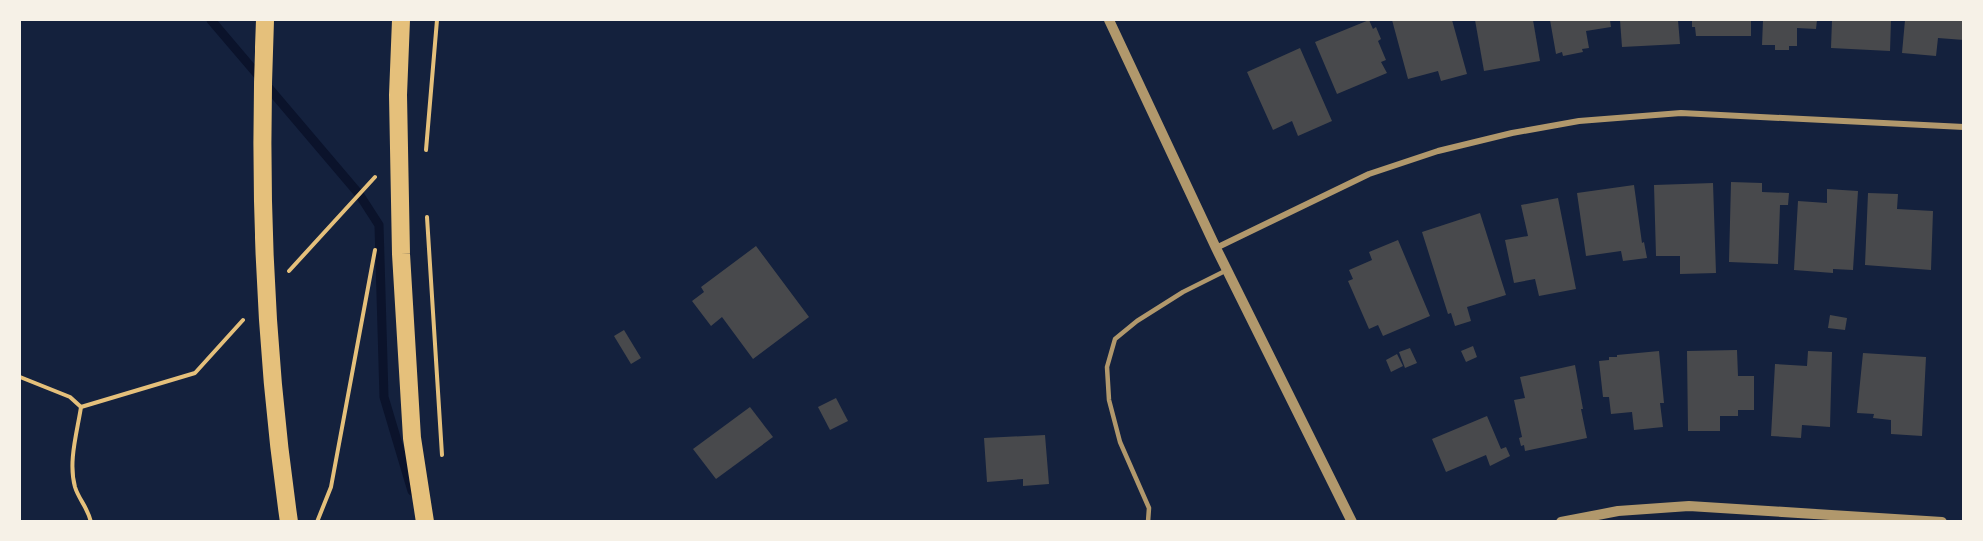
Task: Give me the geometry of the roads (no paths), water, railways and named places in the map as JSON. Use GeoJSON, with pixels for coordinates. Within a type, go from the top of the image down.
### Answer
{"type":"FeatureCollection","features":[{"type":"Feature","properties":{"kind":"highway"},"geometry":{"type":"LineString","coordinates":[[265,20],[262,93],[264,260],[279,449],[289,522]]}},
{"type":"Feature","properties":{"kind":"highway"},"geometry":{"type":"LineString","coordinates":[[401,20],[398,95],[401,254],[412,438],[425,522]]}},
{"type":"Feature","properties":{"kind":"street"},"geometry":{"type":"LineString","coordinates":[[1109,20],[1216,248],[1352,522]]}},
{"type":"Feature","properties":{"kind":"street"},"geometry":{"type":"LineString","coordinates":[[1216,248],[1369,174],[1438,151],[1512,133],[1579,121],[1681,113],[1964,127]]}},
{"type":"Feature","properties":{"kind":"street"},"geometry":{"type":"LineString","coordinates":[[1561,522],[1618,511],[1689,506],[1942,522]]}},
{"type":"Feature","properties":{"kind":"lane"},"geometry":{"type":"LineString","coordinates":[[1148,522],[1149,508],[1120,442],[1108,400],[1107,367],[1115,339],[1137,321],[1183,292],[1227,270]]}},
{"type":"Feature","properties":{"kind":"waterway"},"geometry":{"type":"LineString","coordinates":[[211,20],[359,194],[379,225],[384,397],[412,491]]}}]}
